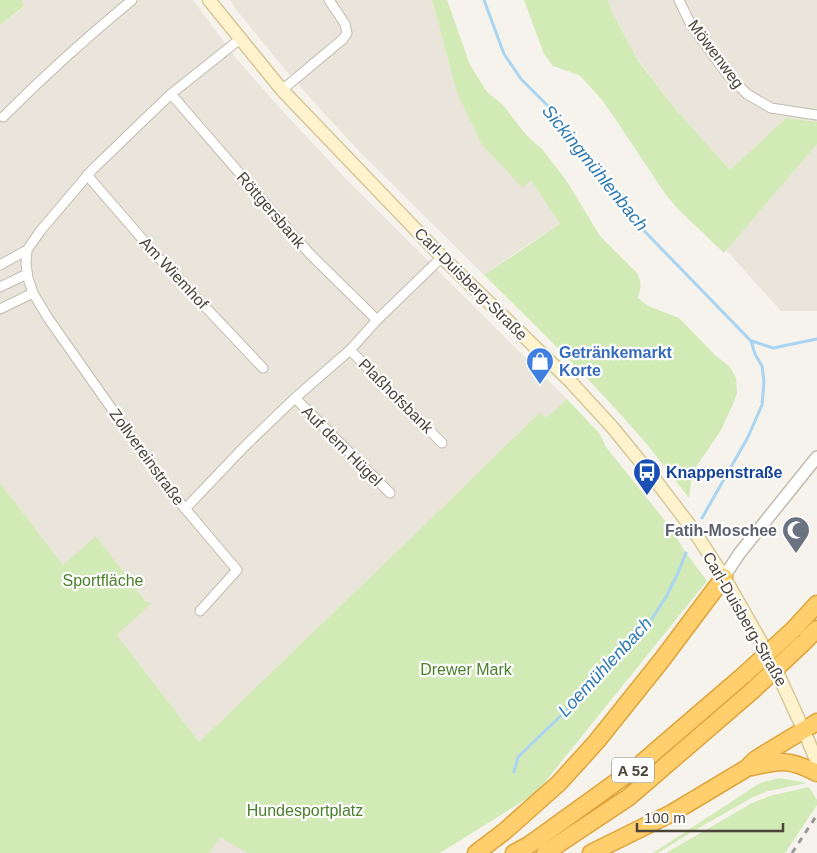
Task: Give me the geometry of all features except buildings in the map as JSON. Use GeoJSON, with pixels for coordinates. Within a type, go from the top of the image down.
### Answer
{"type":"FeatureCollection","features":[{"type":"Feature","properties":{"kind":"highway"},"geometry":{"type":"LineString","coordinates":[[476,853],[505,831],[559,784],[598,741],[724,577]]}},
{"type":"Feature","properties":{"kind":"highway","name":"A 52"},"geometry":{"type":"LineString","coordinates":[[514,853],[529,845],[637,767],[744,675],[794,629],[817,604]]}},
{"type":"Feature","properties":{"kind":"highway","name":"A 52"},"geometry":{"type":"LineString","coordinates":[[545,853],[629,797],[752,691],[817,629]]}},
{"type":"Feature","properties":{"kind":"highway"},"geometry":{"type":"LineString","coordinates":[[591,853],[672,812],[747,768],[756,759],[810,726]]}},
{"type":"Feature","properties":{"kind":"highway"},"geometry":{"type":"LineString","coordinates":[[747,768],[787,762],[800,765],[817,773]]}},
{"type":"Feature","properties":{"kind":"main road","name":"Carl-Duisberg-Straße"},"geometry":{"type":"LineString","coordinates":[[209,0],[282,90],[442,257],[569,380],[665,492],[694,531],[724,577],[810,726],[817,762]]}},
{"type":"Feature","properties":{"kind":"street"},"geometry":{"type":"LineString","coordinates":[[3,116],[132,0]]}},
{"type":"Feature","properties":{"kind":"street"},"geometry":{"type":"LineString","coordinates":[[282,90],[343,39],[347,32],[345,24],[329,0]]}},
{"type":"Feature","properties":{"kind":"street","name":"Möwenweg"},"geometry":{"type":"LineString","coordinates":[[679,0],[691,25],[727,74],[747,94],[771,108],[817,115]]}},
{"type":"Feature","properties":{"kind":"street"},"geometry":{"type":"LineString","coordinates":[[0,265],[27,250],[40,230],[87,175],[171,94],[240,39]]}},
{"type":"Feature","properties":{"kind":"street","name":"Röttgersbank"},"geometry":{"type":"LineString","coordinates":[[171,94],[310,254],[378,320]]}},
{"type":"Feature","properties":{"kind":"street","name":"Am Wiemhof"},"geometry":{"type":"LineString","coordinates":[[87,175],[157,256],[263,368]]}},
{"type":"Feature","properties":{"kind":"street","name":"Zollvereinstraße"},"geometry":{"type":"LineString","coordinates":[[27,250],[27,274],[33,293],[59,333],[166,486],[237,570],[200,611]]}},
{"type":"Feature","properties":{"kind":"street"},"geometry":{"type":"LineString","coordinates":[[185,509],[245,446],[295,398],[350,350],[442,257]]}},
{"type":"Feature","properties":{"kind":"street"},"geometry":{"type":"LineString","coordinates":[[0,287],[27,274]]}},
{"type":"Feature","properties":{"kind":"street"},"geometry":{"type":"LineString","coordinates":[[0,309],[33,293]]}},
{"type":"Feature","properties":{"kind":"street","name":"Plaßhofsbank"},"geometry":{"type":"LineString","coordinates":[[350,350],[442,443]]}},
{"type":"Feature","properties":{"kind":"street","name":"Auf dem Hügel"},"geometry":{"type":"LineString","coordinates":[[295,398],[390,493]]}},
{"type":"Feature","properties":{"kind":"street"},"geometry":{"type":"LineString","coordinates":[[724,577],[739,554],[817,457]]}},
{"type":"Feature","properties":{"kind":"shaded area"},"geometry":{"type":"Polygon","coordinates":[[[21,0],[193,0],[236,58],[347,180],[567,399],[546,418],[540,412],[199,742],[117,635],[151,603],[63,565],[0,483],[0,25],[24,7],[21,0]]]}},
{"type":"Feature","properties":{"kind":"shaded area"},"geometry":{"type":"Polygon","coordinates":[[[230,0],[432,0],[457,93],[523,187],[531,180],[560,224],[484,275],[360,152],[321,110],[288,73],[230,0]]]}},
{"type":"Feature","properties":{"kind":"shaded area"},"geometry":{"type":"Polygon","coordinates":[[[608,0],[817,0],[817,122],[786,118],[730,170],[676,110],[639,61],[611,10],[608,0]]]}},
{"type":"Feature","properties":{"kind":"shaded area"},"geometry":{"type":"Polygon","coordinates":[[[817,144],[817,311],[781,311],[726,250],[817,144]]]}},
{"type":"Feature","properties":{"kind":"shaded area"},"geometry":{"type":"Polygon","coordinates":[[[220,836],[247,853],[209,853],[220,836]]]}},
{"type":"Feature","properties":{"kind":"green space"},"geometry":{"type":"Polygon","coordinates":[[[0,0],[21,0],[24,6],[0,25],[0,0]]]}},
{"type":"Feature","properties":{"kind":"green space"},"geometry":{"type":"Polygon","coordinates":[[[432,0],[447,0],[470,65],[487,92],[502,104],[527,136],[542,149],[566,180],[600,236],[637,273],[640,280],[638,298],[648,306],[679,318],[715,355],[730,367],[736,378],[737,393],[733,404],[721,430],[696,467],[691,482],[689,498],[645,443],[602,394],[484,275],[560,224],[531,180],[523,188],[482,145],[457,93],[432,0]]]}},
{"type":"Feature","properties":{"kind":"green space"},"geometry":{"type":"Polygon","coordinates":[[[524,0],[608,0],[611,10],[639,62],[676,110],[730,170],[786,118],[817,122],[817,144],[724,253],[666,195],[612,114],[584,80],[579,75],[553,66],[544,54],[524,0]]]}},
{"type":"Feature","properties":{"kind":"green space","name":"Drewer Mark"},"geometry":{"type":"Polygon","coordinates":[[[567,399],[599,433],[606,447],[670,527],[707,581],[536,793],[440,853],[247,853],[220,837],[209,853],[0,853],[0,483],[63,565],[96,536],[145,601],[152,603],[117,635],[199,742],[540,412],[546,418],[567,399]]]}},
{"type":"Feature","properties":{"kind":"green space"},"geometry":{"type":"Polygon","coordinates":[[[780,778],[807,783],[768,791],[753,797],[658,853],[653,853],[760,783],[780,778]]]}},
{"type":"Feature","properties":{"kind":"green space"},"geometry":{"type":"Polygon","coordinates":[[[809,787],[817,800],[817,805],[785,853],[666,853],[752,803],[770,796],[809,787]]]}},
{"type":"Feature","properties":{"kind":"waterway","name":"Sickingmühlenbach"},"geometry":{"type":"LineString","coordinates":[[484,0],[504,54],[521,79],[551,109],[578,142],[621,207],[751,341],[755,354],[762,366],[764,382],[762,405],[748,437],[702,518]]}},
{"type":"Feature","properties":{"kind":"waterway"},"geometry":{"type":"LineString","coordinates":[[752,341],[773,348],[817,339]]}},
{"type":"Feature","properties":{"kind":"waterway","name":"Loemühlenbach"},"geometry":{"type":"LineString","coordinates":[[514,772],[518,757],[602,676],[646,628],[666,597],[686,553]]}},
{"type":"Feature","properties":{"kind":"railway"},"geometry":{"type":"LineString","coordinates":[[792,853],[817,815]]}},
{"type":"Feature","properties":{"kind":"place","name":"Getränkemarkt Korte"},"geometry":{"type":"Point","coordinates":[540,385]}},
{"type":"Feature","properties":{"kind":"place","name":"Knappenstraße"},"geometry":{"type":"Point","coordinates":[647,496]}},
{"type":"Feature","properties":{"kind":"place","name":"Fatih-Moschee"},"geometry":{"type":"Point","coordinates":[796,554]}},
{"type":"Feature","properties":{"kind":"park label","name":"Sportfläche"},"geometry":{"type":"Point","coordinates":[103,580]}},
{"type":"Feature","properties":{"kind":"park label","name":"Hundesportplatz"},"geometry":{"type":"Point","coordinates":[305,810]}}]}
